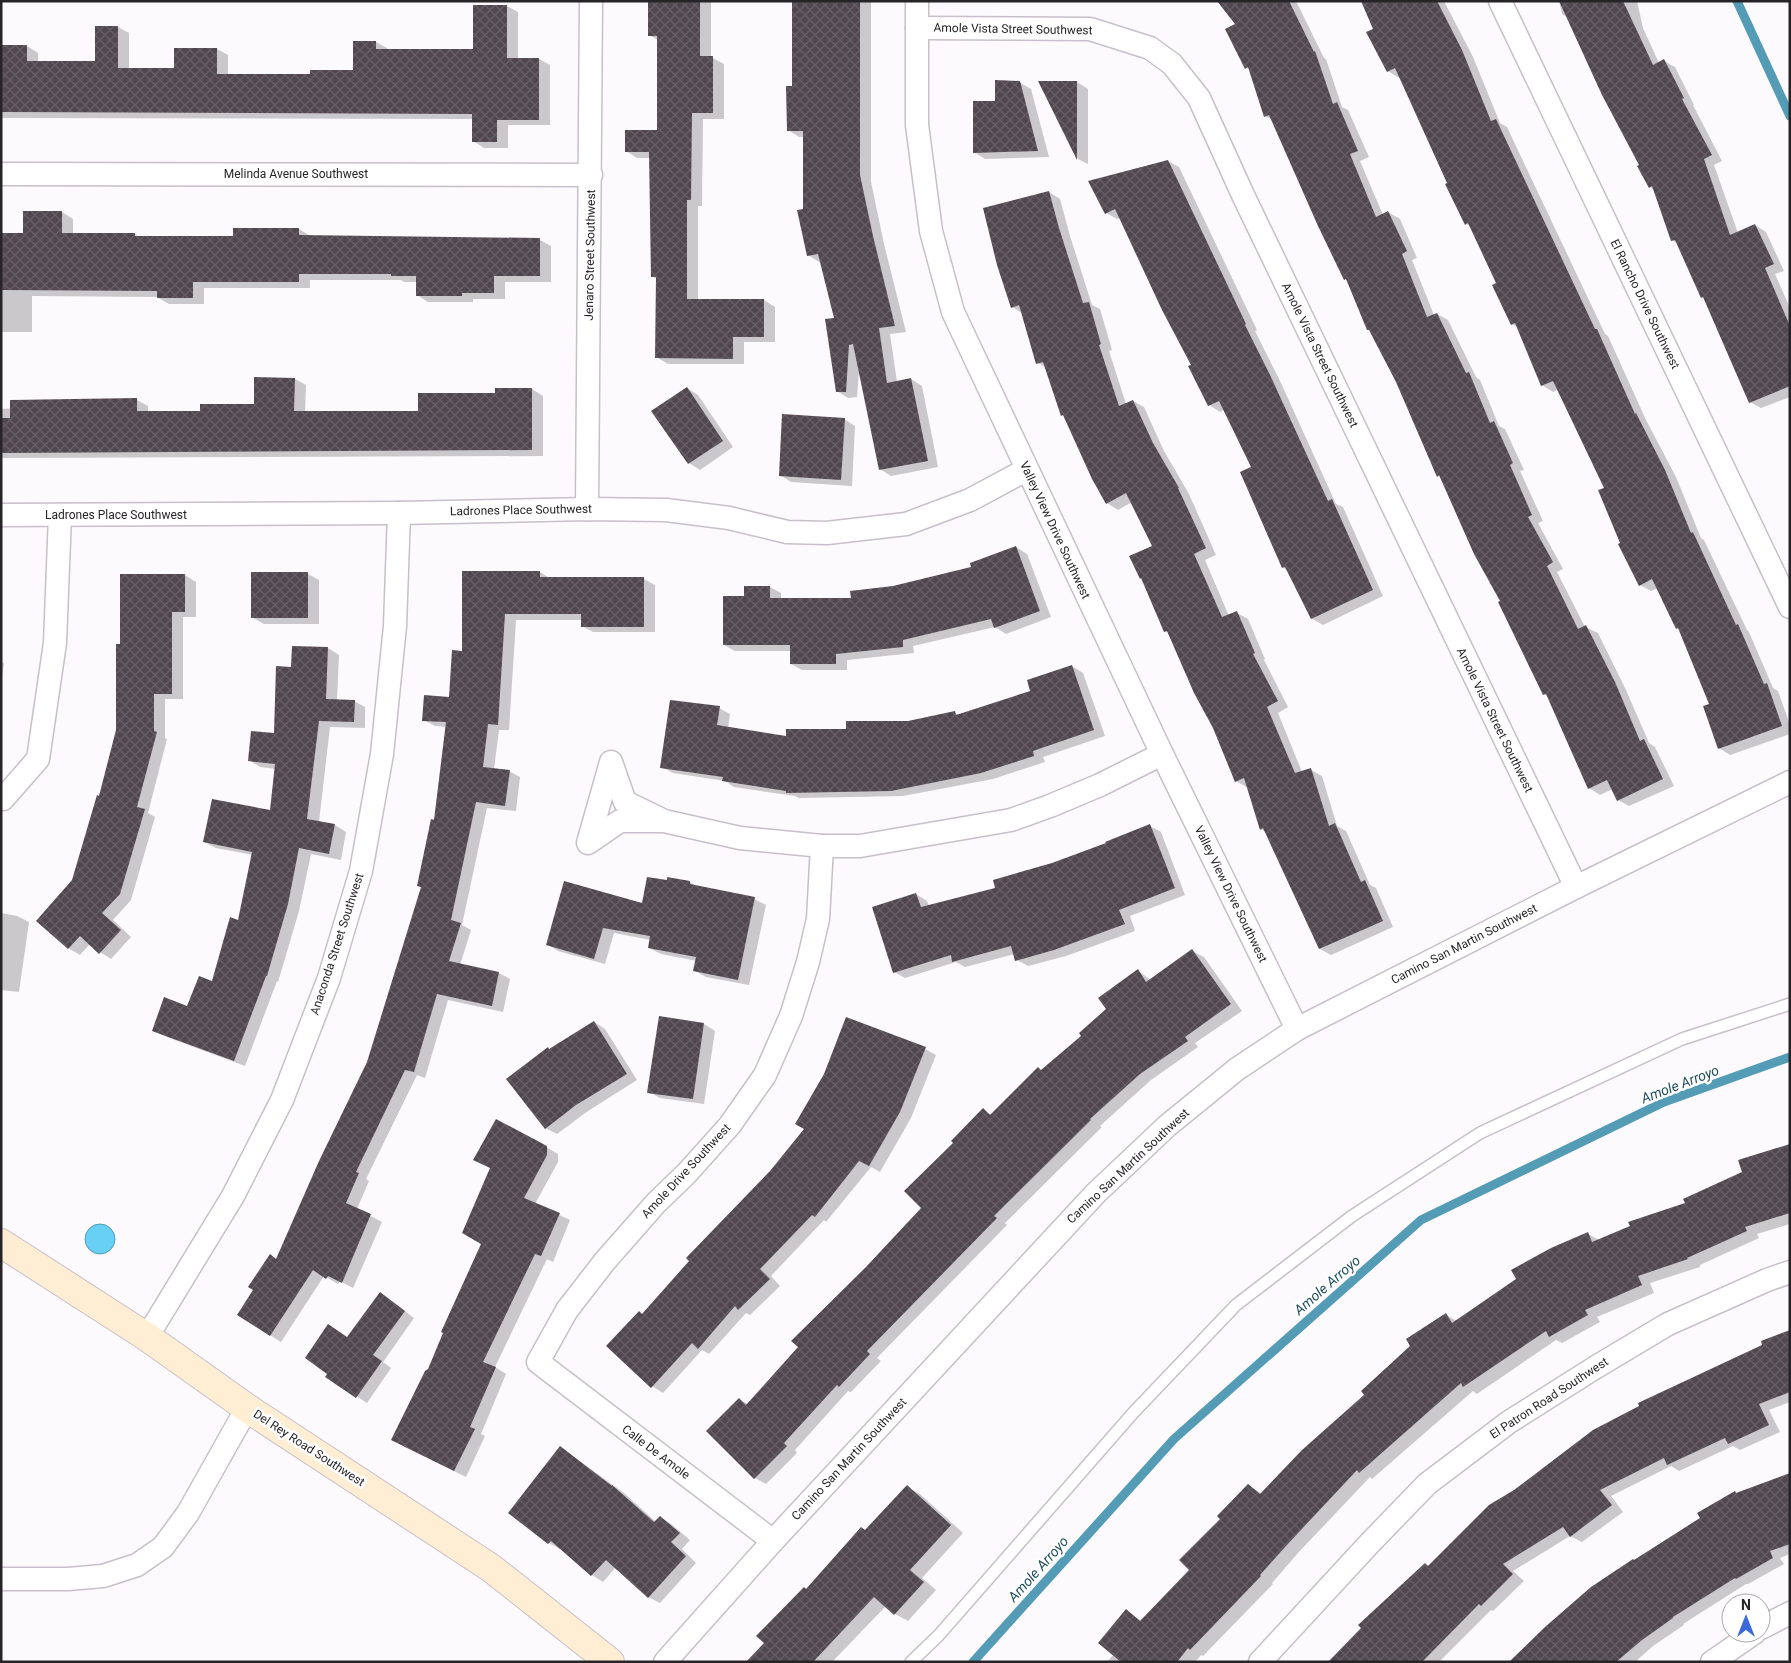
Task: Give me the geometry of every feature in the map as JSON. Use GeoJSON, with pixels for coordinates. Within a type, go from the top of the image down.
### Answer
{"type":"FeatureCollection","features":[{"type":"Feature","properties":{"kind":"street","name":"Jenaro Street Southwest"},"geometry":{"type":"LineString","coordinates":[[587,509],[591,1]]}},
{"type":"Feature","properties":{"kind":"street","name":"Valley View Drive Southwest"},"geometry":{"type":"LineString","coordinates":[[918,1],[916,125],[931,230],[953,312],[1026,470],[1162,754],[1297,1029]]}},
{"type":"Feature","properties":{"kind":"street","name":"El Rancho Drive Southwest"},"geometry":{"type":"LineString","coordinates":[[1500,1],[1790,607]]}},
{"type":"Feature","properties":{"kind":"street","name":"Amole Vista Street Southwest"},"geometry":{"type":"LineString","coordinates":[[917,28],[1090,28],[1150,48],[1172,64],[1184,78],[1199,98],[1243,195],[1576,887]]}},
{"type":"Feature","properties":{"kind":"street","name":"Melinda Avenue Southwest"},"geometry":{"type":"LineString","coordinates":[[1,174],[591,175]]}},
{"type":"Feature","properties":{"kind":"street","name":"Ladrones Place Southwest"},"geometry":{"type":"LineString","coordinates":[[1,515],[399,513],[587,509],[666,510],[729,518],[787,532],[827,533],[906,524],[970,500],[1026,470]]}},
{"type":"Feature","properties":{"kind":"street","name":"Anaconda Street Southwest"},"geometry":{"type":"LineString","coordinates":[[147,1337],[234,1196],[282,1100],[331,969],[361,870],[382,754],[395,626],[399,513]]}},
{"type":"Feature","properties":{"kind":"street"},"geometry":{"type":"LineString","coordinates":[[3,799],[38,759],[55,643],[60,515]]}},
{"type":"Feature","properties":{"kind":"street"},"geometry":{"type":"LineString","coordinates":[[664,821],[740,838],[822,846],[860,846],[1011,820],[1100,785],[1162,754]]}},
{"type":"Feature","properties":{"kind":"street","name":"Camino San Martin Southwest"},"geometry":{"type":"LineString","coordinates":[[665,1662],[773,1541],[1096,1193],[1167,1126],[1237,1069],[1297,1029],[1576,887],[1790,782]]}},
{"type":"Feature","properties":{"kind":"street","name":"Amole Drive Southwest"},"geometry":{"type":"LineString","coordinates":[[538,1362],[567,1310],[594,1275],[656,1203],[688,1173],[730,1125],[765,1075],[791,1016],[808,962],[818,919],[822,846]]}},
{"type":"Feature","properties":{"kind":"street","name":"Del Rey Road Southwest"},"geometry":{"type":"LineString","coordinates":[[1,1243],[147,1337],[247,1408],[491,1568],[610,1662]]}},
{"type":"Feature","properties":{"kind":"street","name":"El Patron Road Southwest"},"geometry":{"type":"LineString","coordinates":[[1260,1662],[1363,1550],[1428,1484],[1509,1422],[1596,1366],[1668,1324],[1767,1280],[1790,1272]]}},
{"type":"Feature","properties":{"kind":"street","name":"Calle De Amole"},"geometry":{"type":"LineString","coordinates":[[538,1362],[773,1541]]}},
{"type":"Feature","properties":{"kind":"street"},"geometry":{"type":"LineString","coordinates":[[1,1579],[68,1579],[103,1576],[137,1565],[163,1547],[188,1513],[247,1408]]}},
{"type":"Feature","properties":{"kind":"street"},"geometry":{"type":"LineString","coordinates":[[1771,1623],[1790,1613]]}},
{"type":"Feature","properties":{"kind":"street"},"geometry":{"type":"LineString","coordinates":[[1712,1662],[1740,1643]]}},
{"type":"Feature","properties":{"kind":"lane"},"geometry":{"type":"LineString","coordinates":[[911,1662],[939,1635],[1133,1413],[1236,1305],[1352,1216],[1480,1133],[1682,1039],[1790,1004]]}},
{"type":"Feature","properties":{"kind":"water"},"geometry":{"type":"Polygon","coordinates":[[[100,1224],[111,1228],[115,1239],[111,1250],[100,1254],[89,1250],[85,1239],[89,1228],[100,1224]]]}},
{"type":"Feature","properties":{"kind":"building"},"geometry":{"type":"Polygon","coordinates":[[[648,1],[700,1],[700,56],[713,56],[713,113],[692,113],[691,200],[687,200],[687,299],[764,299],[764,337],[733,337],[733,359],[655,358],[656,277],[651,277],[649,152],[625,152],[625,130],[657,130],[657,36],[648,36],[648,1]]]}},
{"type":"Feature","properties":{"kind":"building"},"geometry":{"type":"Polygon","coordinates":[[[792,1],[860,1],[860,175],[895,326],[879,328],[887,383],[911,378],[928,461],[879,470],[853,344],[849,345],[846,392],[836,392],[825,319],[834,318],[818,254],[807,256],[797,210],[803,209],[803,131],[787,131],[786,86],[792,86],[792,1]]]}},
{"type":"Feature","properties":{"kind":"building"},"geometry":{"type":"Polygon","coordinates":[[[1217,1],[1289,1],[1315,51],[1333,104],[1337,102],[1358,151],[1350,154],[1376,217],[1388,211],[1407,251],[1402,254],[1427,317],[1437,313],[1466,373],[1469,372],[1490,423],[1494,421],[1513,463],[1510,465],[1532,515],[1528,517],[1553,562],[1547,566],[1578,629],[1586,625],[1615,682],[1640,741],[1644,739],[1663,779],[1617,801],[1607,780],[1588,789],[1546,694],[1543,695],[1498,602],[1500,601],[1474,554],[1439,475],[1437,477],[1396,382],[1369,330],[1367,330],[1346,279],[1344,280],[1318,226],[1269,115],[1264,117],[1248,67],[1245,69],[1225,29],[1235,24],[1217,1]]]}},
{"type":"Feature","properties":{"kind":"building"},"geometry":{"type":"Polygon","coordinates":[[[1361,1],[1437,1],[1462,50],[1491,121],[1496,119],[1595,329],[1597,329],[1635,414],[1665,470],[1691,533],[1693,532],[1736,625],[1738,624],[1764,684],[1767,683],[1782,726],[1718,749],[1703,706],[1709,704],[1678,628],[1676,629],[1652,579],[1639,586],[1618,544],[1620,543],[1598,490],[1604,488],[1553,381],[1541,386],[1515,323],[1511,325],[1492,285],[1496,283],[1468,223],[1465,225],[1445,184],[1447,183],[1395,68],[1387,72],[1366,32],[1373,29],[1361,1]]]}},
{"type":"Feature","properties":{"kind":"building"},"geometry":{"type":"Polygon","coordinates":[[[1559,1],[1623,1],[1653,65],[1664,59],[1684,98],[1682,99],[1712,155],[1704,159],[1730,235],[1755,224],[1774,264],[1765,268],[1790,326],[1790,386],[1749,403],[1703,297],[1701,298],[1675,240],[1671,241],[1652,186],[1649,188],[1637,166],[1639,165],[1602,95],[1559,1]]]}},
{"type":"Feature","properties":{"kind":"building"},"geometry":{"type":"Polygon","coordinates":[[[473,5],[507,5],[507,58],[539,58],[539,120],[497,120],[497,142],[472,142],[472,114],[1,112],[1,45],[27,45],[27,61],[95,61],[95,26],[118,26],[118,68],[174,68],[174,48],[217,48],[217,74],[310,74],[310,70],[353,70],[353,41],[376,41],[376,49],[473,49],[473,5]]]}},
{"type":"Feature","properties":{"kind":"building"},"geometry":{"type":"Polygon","coordinates":[[[995,80],[1020,81],[1038,151],[973,153],[973,101],[995,101],[995,80]]]}},
{"type":"Feature","properties":{"kind":"building"},"geometry":{"type":"Polygon","coordinates":[[[1038,81],[1077,81],[1077,160],[1038,81]]]}},
{"type":"Feature","properties":{"kind":"building"},"geometry":{"type":"Polygon","coordinates":[[[1168,160],[1328,501],[1332,499],[1373,590],[1311,619],[1285,567],[1282,568],[1240,472],[1251,467],[1219,401],[1208,406],[1188,366],[1191,365],[1162,310],[1115,209],[1105,214],[1088,181],[1168,160]]]}},
{"type":"Feature","properties":{"kind":"building"},"geometry":{"type":"Polygon","coordinates":[[[1049,191],[1083,303],[1089,302],[1101,344],[1099,345],[1119,406],[1133,400],[1153,443],[1179,488],[1206,548],[1194,554],[1222,617],[1237,611],[1255,653],[1253,654],[1278,701],[1267,707],[1295,773],[1311,768],[1329,826],[1335,823],[1361,882],[1365,880],[1383,921],[1319,949],[1263,828],[1260,830],[1244,778],[1235,782],[1213,728],[1194,693],[1167,631],[1164,632],[1141,578],[1129,556],[1152,546],[1126,493],[1106,504],[1092,479],[1063,415],[1061,416],[1043,362],[1036,364],[1019,305],[1011,308],[997,265],[983,208],[1049,191]]]}},
{"type":"Feature","properties":{"kind":"building"},"geometry":{"type":"Polygon","coordinates":[[[23,211],[62,211],[62,233],[135,233],[135,236],[233,236],[233,228],[299,228],[299,235],[540,238],[540,276],[494,276],[494,293],[462,293],[462,296],[416,296],[416,276],[391,276],[391,274],[299,274],[299,282],[193,282],[193,298],[157,298],[157,291],[1,290],[1,233],[23,233],[23,211]]]}},
{"type":"Feature","properties":{"kind":"building"},"geometry":{"type":"Polygon","coordinates":[[[254,377],[295,378],[294,411],[418,411],[418,393],[495,393],[495,388],[532,388],[532,450],[1,453],[1,418],[10,418],[10,400],[137,398],[137,411],[200,411],[200,404],[254,404],[254,377]]]}},
{"type":"Feature","properties":{"kind":"building"},"geometry":{"type":"Polygon","coordinates":[[[687,387],[723,441],[688,464],[651,411],[687,387]]]}},
{"type":"Feature","properties":{"kind":"building"},"geometry":{"type":"Polygon","coordinates":[[[782,414],[845,418],[841,480],[779,476],[782,414]]]}},
{"type":"Feature","properties":{"kind":"building"},"geometry":{"type":"Polygon","coordinates":[[[1016,546],[1040,611],[994,628],[991,619],[903,640],[903,647],[836,654],[836,664],[790,664],[790,645],[723,645],[723,596],[744,596],[744,586],[770,586],[770,598],[851,598],[850,591],[893,586],[971,567],[970,563],[1016,546]]]}},
{"type":"Feature","properties":{"kind":"building"},"geometry":{"type":"Polygon","coordinates":[[[462,571],[540,571],[540,577],[644,577],[644,627],[581,627],[581,614],[505,614],[498,725],[488,724],[483,767],[510,770],[505,806],[476,802],[451,920],[461,923],[449,961],[499,972],[492,1006],[437,994],[414,1072],[405,1070],[356,1172],[359,1173],[346,1203],[371,1214],[342,1283],[328,1276],[326,1279],[313,1270],[270,1336],[237,1315],[253,1290],[248,1287],[270,1254],[276,1259],[319,1161],[367,1062],[421,887],[417,886],[431,819],[434,820],[446,722],[422,721],[424,695],[449,697],[452,650],[462,651],[462,571]]]}},
{"type":"Feature","properties":{"kind":"building"},"geometry":{"type":"Polygon","coordinates":[[[251,572],[308,572],[308,618],[251,618],[251,572]]]}},
{"type":"Feature","properties":{"kind":"building"},"geometry":{"type":"Polygon","coordinates":[[[120,574],[185,574],[185,612],[172,612],[172,694],[154,694],[154,731],[157,732],[137,807],[145,809],[120,894],[102,913],[121,930],[99,954],[80,936],[68,949],[36,921],[72,880],[97,795],[99,796],[116,730],[116,644],[120,644],[120,574]]]}},
{"type":"Feature","properties":{"kind":"building"},"geometry":{"type":"Polygon","coordinates":[[[292,646],[328,647],[326,699],[355,700],[354,722],[319,721],[307,819],[335,824],[329,854],[299,848],[288,904],[267,976],[234,1061],[152,1031],[164,997],[187,1006],[199,976],[212,981],[230,917],[238,920],[252,852],[203,842],[212,799],[270,810],[275,764],[248,761],[251,731],[274,733],[276,666],[291,667],[292,646]]]}},
{"type":"Feature","properties":{"kind":"building"},"geometry":{"type":"Polygon","coordinates":[[[1072,665],[1094,730],[1033,751],[1034,756],[981,773],[891,791],[786,793],[786,791],[722,781],[723,777],[660,768],[670,700],[720,706],[717,725],[786,736],[786,729],[846,729],[846,721],[908,721],[955,711],[956,715],[1030,691],[1027,680],[1072,665]]]}},
{"type":"Feature","properties":{"kind":"building"},"geometry":{"type":"Polygon","coordinates":[[[1150,824],[1175,888],[1119,910],[1125,924],[1054,950],[1015,961],[1011,946],[952,962],[951,955],[893,973],[872,907],[916,893],[921,907],[995,888],[993,880],[1052,863],[1150,824]]]}},
{"type":"Feature","properties":{"kind":"building"},"geometry":{"type":"Polygon","coordinates":[[[647,877],[667,880],[667,877],[690,881],[690,884],[755,897],[738,980],[693,971],[696,957],[648,948],[650,936],[603,928],[594,959],[546,945],[564,881],[642,903],[647,877]]]}},
{"type":"Feature","properties":{"kind":"building"},"geometry":{"type":"Polygon","coordinates":[[[1192,949],[1231,1004],[1185,1037],[1188,1041],[1140,1074],[1090,1119],[994,1216],[997,1218],[867,1351],[870,1354],[839,1387],[837,1385],[784,1443],[787,1446],[754,1479],[706,1431],[739,1398],[746,1405],[798,1347],[791,1341],[866,1267],[921,1208],[904,1191],[953,1143],[951,1141],[983,1108],[990,1115],[1038,1067],[1041,1070],[1081,1036],[1079,1033],[1106,1009],[1098,998],[1138,969],[1146,982],[1192,949]]]}},
{"type":"Feature","properties":{"kind":"building"},"geometry":{"type":"Polygon","coordinates":[[[659,1016],[704,1023],[693,1099],[647,1093],[659,1016]]]}},
{"type":"Feature","properties":{"kind":"building"},"geometry":{"type":"Polygon","coordinates":[[[846,1017],[926,1047],[900,1112],[869,1166],[859,1161],[815,1217],[812,1215],[760,1269],[770,1279],[738,1310],[735,1306],[698,1349],[692,1343],[651,1388],[606,1346],[639,1311],[642,1314],[689,1261],[686,1258],[770,1171],[804,1129],[795,1124],[824,1074],[846,1017]]]}},
{"type":"Feature","properties":{"kind":"building"},"geometry":{"type":"Polygon","coordinates":[[[594,1021],[627,1074],[576,1105],[545,1129],[506,1079],[548,1047],[549,1049],[594,1021]]]}},
{"type":"Feature","properties":{"kind":"building"},"geometry":{"type":"Polygon","coordinates":[[[496,1119],[547,1146],[547,1155],[524,1198],[560,1213],[541,1256],[535,1254],[483,1362],[496,1367],[470,1427],[475,1429],[454,1471],[391,1440],[425,1371],[428,1369],[443,1333],[441,1332],[481,1244],[462,1233],[490,1168],[473,1160],[496,1119]]]}},
{"type":"Feature","properties":{"kind":"building"},"geometry":{"type":"Polygon","coordinates":[[[1790,1144],[1790,1213],[1745,1227],[1747,1231],[1688,1259],[1638,1276],[1642,1285],[1585,1310],[1588,1315],[1549,1337],[1546,1331],[1463,1387],[1461,1383],[1359,1473],[1357,1470],[1286,1546],[1261,1576],[1190,1650],[1188,1648],[1177,1662],[1121,1662],[1098,1643],[1126,1609],[1140,1621],[1189,1570],[1179,1560],[1220,1519],[1217,1516],[1248,1484],[1260,1494],[1302,1450],[1364,1395],[1361,1391],[1410,1346],[1406,1339],[1446,1313],[1452,1323],[1516,1279],[1511,1270],[1551,1248],[1588,1232],[1592,1242],[1630,1226],[1628,1222],[1685,1203],[1683,1199],[1742,1172],[1738,1160],[1790,1144]]]}},
{"type":"Feature","properties":{"kind":"building"},"geometry":{"type":"Polygon","coordinates":[[[380,1292],[405,1311],[373,1355],[382,1361],[356,1398],[325,1377],[327,1374],[305,1358],[328,1324],[347,1337],[380,1292]]]}},
{"type":"Feature","properties":{"kind":"building"},"geometry":{"type":"Polygon","coordinates":[[[1790,1330],[1790,1392],[1759,1404],[1769,1425],[1728,1444],[1725,1438],[1667,1465],[1664,1458],[1600,1490],[1612,1505],[1570,1537],[1563,1527],[1503,1564],[1513,1574],[1481,1606],[1479,1604],[1422,1662],[1328,1662],[1361,1628],[1358,1625],[1425,1563],[1428,1566],[1489,1505],[1514,1490],[1593,1430],[1639,1406],[1638,1403],[1762,1345],[1761,1341],[1790,1330]]]}},
{"type":"Feature","properties":{"kind":"building"},"geometry":{"type":"Polygon","coordinates":[[[560,1446],[612,1485],[654,1522],[660,1516],[680,1533],[671,1542],[686,1556],[648,1598],[606,1560],[591,1576],[551,1541],[548,1544],[508,1513],[560,1446]]]}},
{"type":"Feature","properties":{"kind":"building"},"geometry":{"type":"Polygon","coordinates":[[[1790,1473],[1790,1544],[1770,1551],[1773,1558],[1735,1578],[1673,1617],[1616,1662],[1509,1662],[1545,1627],[1591,1587],[1700,1518],[1697,1513],[1735,1491],[1736,1493],[1790,1473]]]}},
{"type":"Feature","properties":{"kind":"building"},"geometry":{"type":"Polygon","coordinates":[[[907,1485],[951,1525],[910,1570],[924,1582],[894,1615],[874,1597],[813,1662],[746,1662],[764,1643],[756,1636],[804,1587],[806,1589],[861,1527],[865,1530],[907,1485]]]}},
{"type":"Feature","properties":{"kind":"waterway"},"geometry":{"type":"LineString","coordinates":[[1737,1],[1790,116]]}},
{"type":"Feature","properties":{"kind":"waterway","name":"Amole Arroyo"},"geometry":{"type":"LineString","coordinates":[[973,1662],[1174,1439],[1421,1220],[1664,1102],[1790,1057]]}}]}
